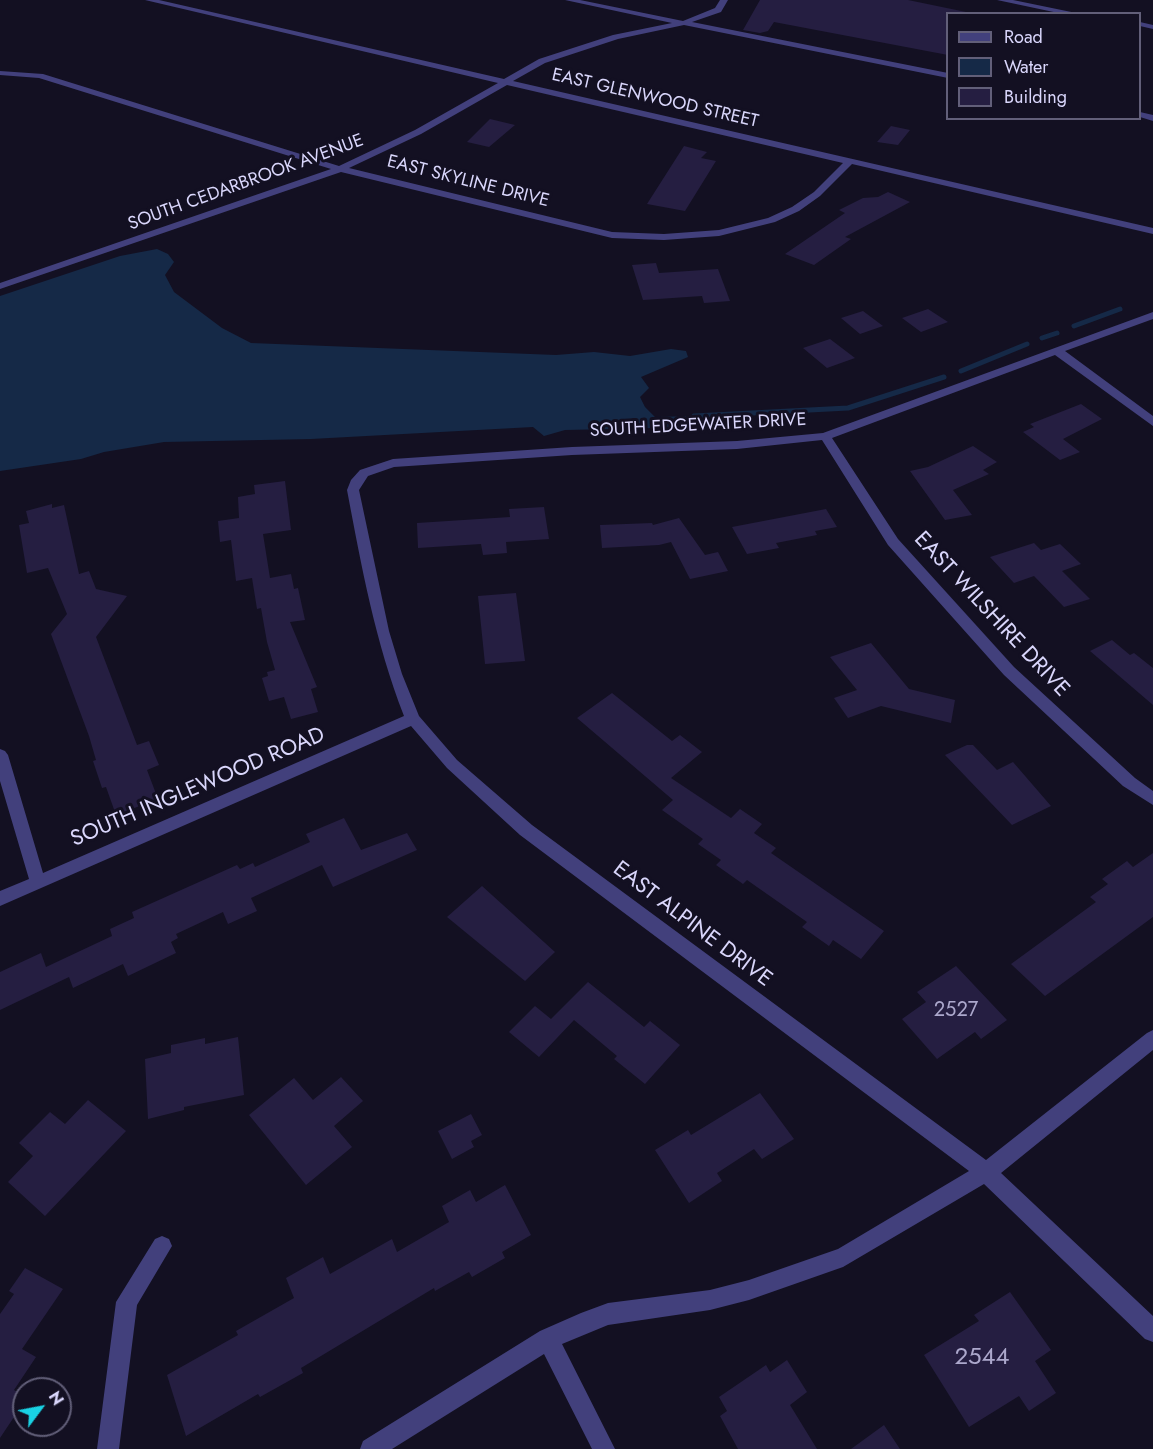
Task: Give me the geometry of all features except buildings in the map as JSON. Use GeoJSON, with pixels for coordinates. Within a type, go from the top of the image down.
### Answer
{"type":"FeatureCollection","features":[{"type":"Feature","properties":{"kind":"street","name":"EAST GLENWOOD STREET"},"geometry":{"type":"LineString","coordinates":[[149,0],[1153,231]]}},
{"type":"Feature","properties":{"kind":"street"},"geometry":{"type":"LineString","coordinates":[[569,0],[946,76]]}},
{"type":"Feature","properties":{"kind":"street","name":"SOUTH CEDARBROOK AVENUE"},"geometry":{"type":"LineString","coordinates":[[0,286],[340,169],[418,132],[504,81],[553,57],[616,38],[684,23],[718,10],[724,0]]}},
{"type":"Feature","properties":{"kind":"street"},"geometry":{"type":"LineString","coordinates":[[1001,0],[1067,12]]}},
{"type":"Feature","properties":{"kind":"street","name":"EAST SKYLINE DRIVE"},"geometry":{"type":"LineString","coordinates":[[0,73],[40,76],[340,169],[612,235],[684,236],[741,228],[772,220],[817,195],[850,161]]}},
{"type":"Feature","properties":{"kind":"street","name":"SOUTH EDGEWATER DRIVE"},"geometry":{"type":"LineString","coordinates":[[369,470],[401,462],[737,445],[825,436],[1153,315]]}},
{"type":"Feature","properties":{"kind":"street"},"geometry":{"type":"LineString","coordinates":[[1057,351],[1153,422]]}},
{"type":"Feature","properties":{"kind":"street","name":"EAST WILSHIRE DRIVE"},"geometry":{"type":"LineString","coordinates":[[825,436],[893,542],[1009,671],[1129,782],[1153,800]]}},
{"type":"Feature","properties":{"kind":"street","name":"EAST ALPINE DRIVE"},"geometry":{"type":"LineString","coordinates":[[369,470],[357,479],[353,490],[387,653],[413,718],[475,786],[517,823],[986,1172],[1153,1331]]}},
{"type":"Feature","properties":{"kind":"street","name":"SOUTH INGLEWOOD ROAD"},"geometry":{"type":"LineString","coordinates":[[0,899],[413,718]]}},
{"type":"Feature","properties":{"kind":"street"},"geometry":{"type":"LineString","coordinates":[[0,755],[38,882]]}},
{"type":"Feature","properties":{"kind":"street"},"geometry":{"type":"LineString","coordinates":[[371,1449],[567,1328],[608,1314],[710,1300],[750,1290],[843,1257],[986,1172],[1153,1040]]}},
{"type":"Feature","properties":{"kind":"street"},"geometry":{"type":"LineString","coordinates":[[108,1449],[127,1302],[162,1246]]}},
{"type":"Feature","properties":{"kind":"street"},"geometry":{"type":"LineString","coordinates":[[548,1339],[604,1449]]}},
{"type":"Feature","properties":{"kind":"water"},"geometry":{"type":"Polygon","coordinates":[[[157,249],[168,254],[174,262],[165,275],[174,292],[222,328],[251,343],[556,355],[594,352],[630,356],[671,349],[686,351],[688,357],[641,377],[649,388],[640,397],[645,407],[655,417],[694,416],[700,427],[565,430],[544,436],[533,427],[311,439],[164,442],[104,452],[81,459],[0,471],[0,296],[120,256],[157,249]]]}},
{"type":"Feature","properties":{"kind":"waterway"},"geometry":{"type":"LineString","coordinates":[[1074,326],[1120,309]]}},
{"type":"Feature","properties":{"kind":"waterway"},"geometry":{"type":"LineString","coordinates":[[1042,338],[1057,333]]}},
{"type":"Feature","properties":{"kind":"waterway"},"geometry":{"type":"LineString","coordinates":[[961,371],[1027,344]]}},
{"type":"Feature","properties":{"kind":"waterway"},"geometry":{"type":"LineString","coordinates":[[694,416],[848,408],[944,377]]}}]}
